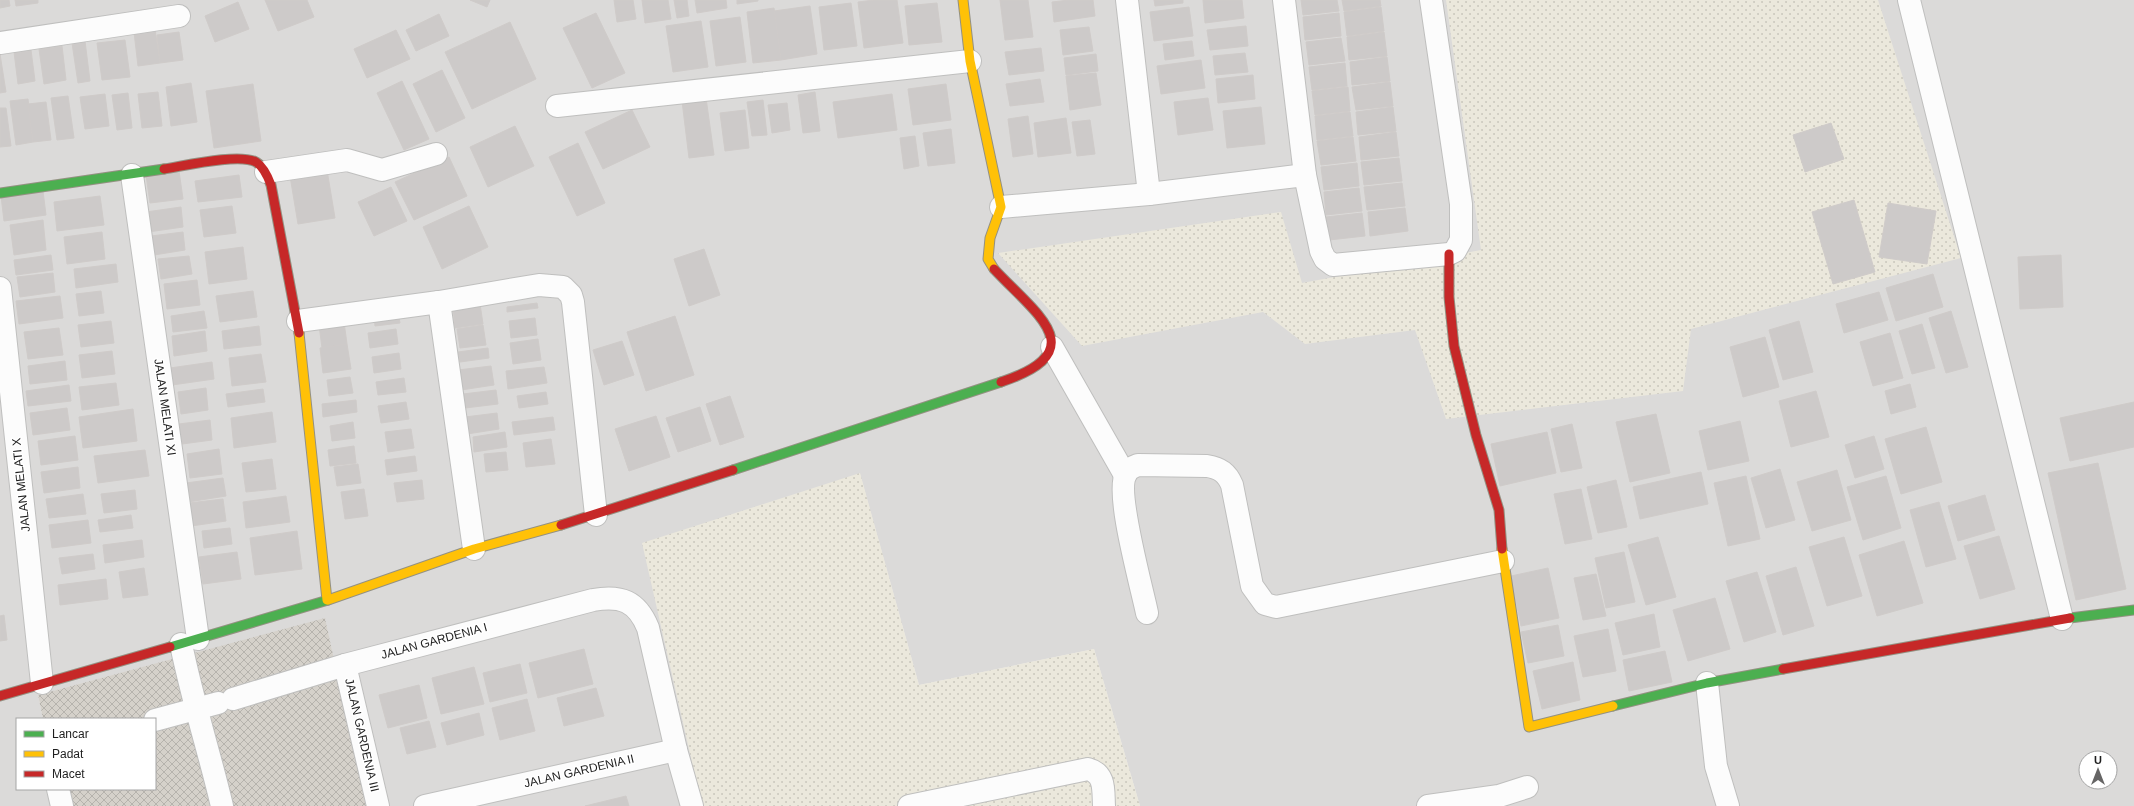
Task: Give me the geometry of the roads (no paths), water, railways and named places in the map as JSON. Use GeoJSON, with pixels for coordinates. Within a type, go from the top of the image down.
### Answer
{"type":"FeatureCollection","features":[{"type":"Feature","properties":{"kind":"street"},"geometry":{"type":"LineString","coordinates":[[0,696],[42,682],[189,642],[327,600],[474,549],[596,515],[1024,374],[1047,358],[1052,347],[1052,339],[1047,325],[988,259],[990,238],[1001,207],[970,61],[963,0]]}},
{"type":"Feature","properties":{"kind":"street"},"geometry":{"type":"LineString","coordinates":[[1127,0],[1149,194]]}},
{"type":"Feature","properties":{"kind":"street"},"geometry":{"type":"LineString","coordinates":[[1284,0],[1305,175],[1321,251],[1325,259],[1333,266],[1449,254],[1455,251],[1462,240],[1462,204],[1431,0]]}},
{"type":"Feature","properties":{"kind":"street"},"geometry":{"type":"LineString","coordinates":[[1909,0],[2062,619]]}},
{"type":"Feature","properties":{"kind":"street"},"geometry":{"type":"LineString","coordinates":[[0,43],[180,16]]}},
{"type":"Feature","properties":{"kind":"street"},"geometry":{"type":"LineString","coordinates":[[557,106],[970,61]]}},
{"type":"Feature","properties":{"kind":"street"},"geometry":{"type":"LineString","coordinates":[[266,172],[348,160],[382,170],[436,154]]}},
{"type":"Feature","properties":{"kind":"street"},"geometry":{"type":"LineString","coordinates":[[0,193],[132,175],[238,158],[250,159],[258,163],[266,172],[271,185],[298,321],[327,600]]}},
{"type":"Feature","properties":{"kind":"street","name":"JALAN MELATI XI"},"geometry":{"type":"LineString","coordinates":[[132,175],[196,710],[209,751],[222,806]]}},
{"type":"Feature","properties":{"kind":"street"},"geometry":{"type":"LineString","coordinates":[[1001,207],[1149,194],[1305,175]]}},
{"type":"Feature","properties":{"kind":"street"},"geometry":{"type":"LineString","coordinates":[[1449,254],[1449,297],[1454,346],[1476,435],[1498,510],[1503,560],[1529,727],[1707,682],[2062,619],[2134,610]]}},
{"type":"Feature","properties":{"kind":"street"},"geometry":{"type":"LineString","coordinates":[[298,321],[439,302],[548,284],[563,287],[571,295],[573,302],[596,515]]}},
{"type":"Feature","properties":{"kind":"street","name":"JALAN MELATI X"},"geometry":{"type":"LineString","coordinates":[[0,288],[42,682]]}},
{"type":"Feature","properties":{"kind":"street"},"geometry":{"type":"LineString","coordinates":[[439,302],[474,549]]}},
{"type":"Feature","properties":{"kind":"street"},"geometry":{"type":"LineString","coordinates":[[1052,347],[1125,475],[1123,500],[1147,613]]}},
{"type":"Feature","properties":{"kind":"street"},"geometry":{"type":"LineString","coordinates":[[1125,475],[1132,467],[1138,465],[1196,465],[1217,467],[1229,476],[1252,586],[1265,604],[1276,607],[1503,560]]}},
{"type":"Feature","properties":{"kind":"street","name":"JALAN GARDENIA I"},"geometry":{"type":"LineString","coordinates":[[156,720],[196,710],[345,665],[593,600],[614,598],[630,603],[641,613],[648,628],[676,750]]}},
{"type":"Feature","properties":{"kind":"street","name":"JALAN GARDENIA III"},"geometry":{"type":"LineString","coordinates":[[345,665],[378,806]]}},
{"type":"Feature","properties":{"kind":"street"},"geometry":{"type":"LineString","coordinates":[[1707,682],[1716,766],[1728,806]]}},
{"type":"Feature","properties":{"kind":"street"},"geometry":{"type":"LineString","coordinates":[[676,750],[692,806]]}},
{"type":"Feature","properties":{"kind":"street","name":"JALAN GARDENIA II"},"geometry":{"type":"LineString","coordinates":[[425,806],[676,750]]}},
{"type":"Feature","properties":{"kind":"street"},"geometry":{"type":"LineString","coordinates":[[909,806],[965,801],[1088,769],[1094,771],[1101,777],[1104,806]]}},
{"type":"Feature","properties":{"kind":"street"},"geometry":{"type":"LineString","coordinates":[[1428,806],[1498,796],[1527,787]]}},
{"type":"Feature","properties":{"kind":"street"},"geometry":{"type":"LineString","coordinates":[[58,790],[62,806]]}}]}
